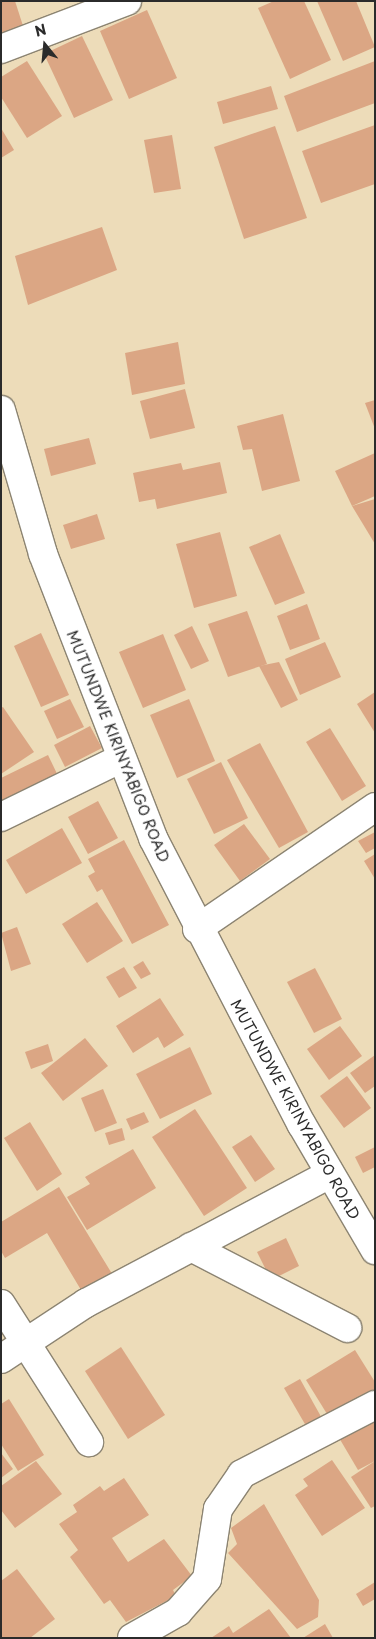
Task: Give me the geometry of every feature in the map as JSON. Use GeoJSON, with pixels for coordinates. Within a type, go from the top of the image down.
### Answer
{"type":"FeatureCollection","features":[{"type":"Feature","properties":{"kind":"street"},"geometry":{"type":"LineString","coordinates":[[1,49],[127,1]]}},
{"type":"Feature","properties":{"kind":"street","name":"MUTUNDWE KIRINYABIGO ROAD"},"geometry":{"type":"LineString","coordinates":[[1,410],[43,554],[120,759],[197,928],[330,1174],[373,1242]]}},
{"type":"Feature","properties":{"kind":"street"},"geometry":{"type":"LineString","coordinates":[[1,817],[120,759]]}},
{"type":"Feature","properties":{"kind":"street"},"geometry":{"type":"LineString","coordinates":[[197,928],[375,807]]}},
{"type":"Feature","properties":{"kind":"street"},"geometry":{"type":"LineString","coordinates":[[1,1359],[86,1303],[330,1174]]}},
{"type":"Feature","properties":{"kind":"street"},"geometry":{"type":"LineString","coordinates":[[192,1247],[347,1328]]}},
{"type":"Feature","properties":{"kind":"street"},"geometry":{"type":"LineString","coordinates":[[1,1304],[24,1343],[89,1442]]}},
{"type":"Feature","properties":{"kind":"street"},"geometry":{"type":"LineString","coordinates":[[132,1638],[178,1612],[206,1579],[218,1509],[242,1474],[375,1405]]}},
{"type":"Feature","properties":{"kind":"building"},"geometry":{"type":"Polygon","coordinates":[[[1,1],[15,1],[24,29],[1,35],[1,1]]]}},
{"type":"Feature","properties":{"kind":"building"},"geometry":{"type":"Polygon","coordinates":[[[274,1],[304,1],[331,60],[290,79],[258,8],[274,1]]]}},
{"type":"Feature","properties":{"kind":"building"},"geometry":{"type":"Polygon","coordinates":[[[317,1],[356,1],[375,47],[343,61],[317,1]]]}},
{"type":"Feature","properties":{"kind":"building"},"geometry":{"type":"Polygon","coordinates":[[[147,10],[177,78],[129,99],[100,31],[147,10]]]}},
{"type":"Feature","properties":{"kind":"building"},"geometry":{"type":"Polygon","coordinates":[[[82,36],[113,100],[74,118],[44,54],[82,36]]]}},
{"type":"Feature","properties":{"kind":"building"},"geometry":{"type":"Polygon","coordinates":[[[27,61],[62,116],[27,138],[1,97],[1,77],[27,61]]]}},
{"type":"Feature","properties":{"kind":"building"},"geometry":{"type":"Polygon","coordinates":[[[375,61],[375,103],[297,132],[284,96],[375,61]]]}},
{"type":"Feature","properties":{"kind":"building"},"geometry":{"type":"Polygon","coordinates":[[[271,86],[278,109],[223,124],[217,102],[271,86]]]}},
{"type":"Feature","properties":{"kind":"building"},"geometry":{"type":"Polygon","coordinates":[[[375,125],[375,184],[321,203],[302,151],[375,125]]]}},
{"type":"Feature","properties":{"kind":"building"},"geometry":{"type":"Polygon","coordinates":[[[275,126],[307,218],[244,239],[214,147],[275,126]]]}},
{"type":"Feature","properties":{"kind":"building"},"geometry":{"type":"Polygon","coordinates":[[[1,128],[14,150],[1,158],[1,128]]]}},
{"type":"Feature","properties":{"kind":"building"},"geometry":{"type":"Polygon","coordinates":[[[172,135],[181,189],[154,193],[144,140],[172,135]]]}},
{"type":"Feature","properties":{"kind":"building"},"geometry":{"type":"Polygon","coordinates":[[[102,227],[117,270],[28,305],[15,256],[102,227]]]}},
{"type":"Feature","properties":{"kind":"building"},"geometry":{"type":"Polygon","coordinates":[[[178,342],[185,384],[132,395],[125,353],[178,342]]]}},
{"type":"Feature","properties":{"kind":"building"},"geometry":{"type":"Polygon","coordinates":[[[185,389],[195,428],[150,439],[140,401],[185,389]]]}},
{"type":"Feature","properties":{"kind":"building"},"geometry":{"type":"Polygon","coordinates":[[[375,400],[375,429],[365,403],[375,400]]]}},
{"type":"Feature","properties":{"kind":"building"},"geometry":{"type":"Polygon","coordinates":[[[283,414],[300,481],[262,491],[252,449],[243,450],[237,426],[283,414]]]}},
{"type":"Feature","properties":{"kind":"building"},"geometry":{"type":"Polygon","coordinates":[[[89,438],[96,464],[51,476],[44,449],[89,438]]]}},
{"type":"Feature","properties":{"kind":"building"},"geometry":{"type":"Polygon","coordinates":[[[375,453],[375,496],[352,506],[335,471],[375,453]]]}},
{"type":"Feature","properties":{"kind":"building"},"geometry":{"type":"Polygon","coordinates":[[[220,462],[227,493],[157,509],[155,499],[139,502],[133,473],[181,463],[183,470],[220,462]]]}},
{"type":"Feature","properties":{"kind":"building"},"geometry":{"type":"Polygon","coordinates":[[[375,499],[375,544],[352,506],[375,499]]]}},
{"type":"Feature","properties":{"kind":"building"},"geometry":{"type":"Polygon","coordinates":[[[97,514],[105,539],[71,549],[63,525],[97,514]]]}},
{"type":"Feature","properties":{"kind":"building"},"geometry":{"type":"Polygon","coordinates":[[[220,532],[237,596],[194,608],[176,544],[220,532]]]}},
{"type":"Feature","properties":{"kind":"building"},"geometry":{"type":"Polygon","coordinates":[[[280,534],[305,593],[275,605],[249,547],[280,534]]]}},
{"type":"Feature","properties":{"kind":"building"},"geometry":{"type":"Polygon","coordinates":[[[307,604],[320,639],[290,650],[277,616],[307,604]]]}},
{"type":"Feature","properties":{"kind":"building"},"geometry":{"type":"Polygon","coordinates":[[[247,611],[267,664],[228,677],[208,624],[247,611]]]}},
{"type":"Feature","properties":{"kind":"building"},"geometry":{"type":"Polygon","coordinates":[[[192,626],[209,661],[191,669],[174,635],[192,626]]]}},
{"type":"Feature","properties":{"kind":"building"},"geometry":{"type":"Polygon","coordinates":[[[41,633],[69,695],[41,707],[14,646],[41,633]]]}},
{"type":"Feature","properties":{"kind":"building"},"geometry":{"type":"Polygon","coordinates":[[[163,634],[186,690],[143,708],[119,652],[163,634]]]}},
{"type":"Feature","properties":{"kind":"building"},"geometry":{"type":"Polygon","coordinates":[[[325,642],[341,677],[300,695],[285,659],[325,642]]]}},
{"type":"Feature","properties":{"kind":"building"},"geometry":{"type":"Polygon","coordinates":[[[279,662],[298,700],[281,708],[259,666],[279,662]]]}},
{"type":"Feature","properties":{"kind":"building"},"geometry":{"type":"Polygon","coordinates":[[[375,692],[375,733],[357,704],[375,692]]]}},
{"type":"Feature","properties":{"kind":"building"},"geometry":{"type":"Polygon","coordinates":[[[70,699],[84,727],[57,739],[44,711],[70,699]]]}},
{"type":"Feature","properties":{"kind":"building"},"geometry":{"type":"Polygon","coordinates":[[[189,699],[215,761],[177,778],[150,715],[189,699]]]}},
{"type":"Feature","properties":{"kind":"building"},"geometry":{"type":"Polygon","coordinates":[[[3,707],[34,752],[1,774],[1,708],[3,707]]]}},
{"type":"Feature","properties":{"kind":"building"},"geometry":{"type":"Polygon","coordinates":[[[90,726],[102,748],[65,767],[54,745],[90,726]]]}},
{"type":"Feature","properties":{"kind":"building"},"geometry":{"type":"Polygon","coordinates":[[[330,728],[366,786],[342,801],[306,742],[330,728]]]}},
{"type":"Feature","properties":{"kind":"building"},"geometry":{"type":"Polygon","coordinates":[[[260,743],[308,832],[279,848],[227,760],[260,743]]]}},
{"type":"Feature","properties":{"kind":"building"},"geometry":{"type":"Polygon","coordinates":[[[48,755],[61,782],[1,811],[1,778],[48,755]]]}},
{"type":"Feature","properties":{"kind":"building"},"geometry":{"type":"Polygon","coordinates":[[[221,762],[248,818],[214,834],[187,779],[221,762]]]}},
{"type":"Feature","properties":{"kind":"building"},"geometry":{"type":"Polygon","coordinates":[[[98,801],[118,838],[88,854],[68,817],[98,801]]]}},
{"type":"Feature","properties":{"kind":"building"},"geometry":{"type":"Polygon","coordinates":[[[244,824],[270,859],[240,881],[214,845],[244,824]]]}},
{"type":"Feature","properties":{"kind":"building"},"geometry":{"type":"Polygon","coordinates":[[[62,828],[82,863],[26,894],[6,860],[62,828]]]}},
{"type":"Feature","properties":{"kind":"building"},"geometry":{"type":"Polygon","coordinates":[[[375,832],[375,848],[366,853],[358,841],[375,832]]]}},
{"type":"Feature","properties":{"kind":"building"},"geometry":{"type":"Polygon","coordinates":[[[124,840],[169,925],[132,944],[102,889],[97,892],[88,876],[95,872],[88,859],[124,840]]]}},
{"type":"Feature","properties":{"kind":"building"},"geometry":{"type":"Polygon","coordinates":[[[375,854],[375,879],[364,861],[375,854]]]}},
{"type":"Feature","properties":{"kind":"building"},"geometry":{"type":"Polygon","coordinates":[[[97,902],[123,941],[87,963],[62,924],[97,902]]]}},
{"type":"Feature","properties":{"kind":"building"},"geometry":{"type":"Polygon","coordinates":[[[17,927],[31,964],[11,971],[1,933],[17,927]]]}},
{"type":"Feature","properties":{"kind":"building"},"geometry":{"type":"Polygon","coordinates":[[[143,961],[151,974],[141,979],[133,967],[143,961]]]}},
{"type":"Feature","properties":{"kind":"building"},"geometry":{"type":"Polygon","coordinates":[[[124,967],[137,988],[119,998],[106,977],[124,967]]]}},
{"type":"Feature","properties":{"kind":"building"},"geometry":{"type":"Polygon","coordinates":[[[315,968],[342,1019],[314,1033],[287,982],[315,968]]]}},
{"type":"Feature","properties":{"kind":"building"},"geometry":{"type":"Polygon","coordinates":[[[160,998],[184,1035],[164,1048],[158,1037],[133,1053],[116,1026],[160,998]]]}},
{"type":"Feature","properties":{"kind":"building"},"geometry":{"type":"Polygon","coordinates":[[[340,1026],[362,1056],[329,1080],[307,1049],[340,1026]]]}},
{"type":"Feature","properties":{"kind":"building"},"geometry":{"type":"Polygon","coordinates":[[[85,1038],[108,1066],[63,1101],[41,1073],[85,1038]]]}},
{"type":"Feature","properties":{"kind":"building"},"geometry":{"type":"Polygon","coordinates":[[[48,1044],[53,1061],[31,1069],[25,1052],[48,1044]]]}},
{"type":"Feature","properties":{"kind":"building"},"geometry":{"type":"Polygon","coordinates":[[[190,1047],[212,1094],[160,1119],[136,1074],[190,1047]]]}},
{"type":"Feature","properties":{"kind":"building"},"geometry":{"type":"Polygon","coordinates":[[[375,1055],[375,1086],[365,1093],[350,1073],[375,1055]]]}},
{"type":"Feature","properties":{"kind":"building"},"geometry":{"type":"Polygon","coordinates":[[[347,1076],[371,1108],[344,1128],[320,1096],[347,1076]]]}},
{"type":"Feature","properties":{"kind":"building"},"geometry":{"type":"Polygon","coordinates":[[[103,1089],[117,1123],[95,1132],[81,1098],[103,1089]]]}},
{"type":"Feature","properties":{"kind":"building"},"geometry":{"type":"Polygon","coordinates":[[[195,1109],[247,1188],[204,1216],[152,1137],[195,1109]]]}},
{"type":"Feature","properties":{"kind":"building"},"geometry":{"type":"Polygon","coordinates":[[[144,1112],[149,1122],[131,1130],[126,1119],[144,1112]]]}},
{"type":"Feature","properties":{"kind":"building"},"geometry":{"type":"Polygon","coordinates":[[[30,1122],[62,1174],[37,1191],[4,1138],[30,1122]]]}},
{"type":"Feature","properties":{"kind":"building"},"geometry":{"type":"Polygon","coordinates":[[[122,1128],[125,1140],[109,1145],[105,1133],[122,1128]]]}},
{"type":"Feature","properties":{"kind":"building"},"geometry":{"type":"Polygon","coordinates":[[[251,1135],[275,1169],[255,1182],[232,1147],[251,1135]]]}},
{"type":"Feature","properties":{"kind":"building"},"geometry":{"type":"Polygon","coordinates":[[[375,1147],[375,1167],[363,1173],[355,1157],[375,1147]]]}},
{"type":"Feature","properties":{"kind":"building"},"geometry":{"type":"Polygon","coordinates":[[[133,1149],[156,1188],[87,1230],[67,1197],[90,1184],[85,1177],[133,1149]]]}},
{"type":"Feature","properties":{"kind":"building"},"geometry":{"type":"Polygon","coordinates":[[[59,1187],[114,1277],[84,1295],[47,1233],[5,1258],[1,1251],[1,1222],[59,1187]]]}},
{"type":"Feature","properties":{"kind":"building"},"geometry":{"type":"Polygon","coordinates":[[[286,1238],[299,1266],[271,1280],[257,1252],[286,1238]]]}},
{"type":"Feature","properties":{"kind":"building"},"geometry":{"type":"Polygon","coordinates":[[[121,1347],[165,1415],[128,1439],[85,1371],[121,1347]]]}},
{"type":"Feature","properties":{"kind":"building"},"geometry":{"type":"Polygon","coordinates":[[[355,1350],[375,1382],[375,1395],[332,1422],[306,1380],[355,1350]]]}},
{"type":"Feature","properties":{"kind":"building"},"geometry":{"type":"Polygon","coordinates":[[[300,1379],[324,1422],[309,1431],[284,1388],[300,1379]]]}},
{"type":"Feature","properties":{"kind":"building"},"geometry":{"type":"Polygon","coordinates":[[[9,1399],[44,1455],[18,1471],[1,1444],[1,1404],[9,1399]]]}},
{"type":"Feature","properties":{"kind":"building"},"geometry":{"type":"Polygon","coordinates":[[[375,1414],[375,1461],[358,1470],[335,1431],[375,1414]]]}},
{"type":"Feature","properties":{"kind":"building"},"geometry":{"type":"Polygon","coordinates":[[[1,1453],[13,1469],[1,1478],[1,1453]]]}},
{"type":"Feature","properties":{"kind":"building"},"geometry":{"type":"Polygon","coordinates":[[[332,1460],[365,1508],[322,1536],[295,1495],[308,1486],[303,1479],[332,1460]]]}},
{"type":"Feature","properties":{"kind":"building"},"geometry":{"type":"Polygon","coordinates":[[[36,1461],[62,1494],[15,1528],[1,1510],[1,1486],[36,1461]]]}},
{"type":"Feature","properties":{"kind":"building"},"geometry":{"type":"Polygon","coordinates":[[[375,1461],[375,1506],[371,1508],[351,1477],[375,1461]]]}},
{"type":"Feature","properties":{"kind":"building"},"geometry":{"type":"Polygon","coordinates":[[[124,1478],[149,1515],[112,1538],[128,1562],[164,1539],[192,1576],[173,1590],[176,1596],[126,1622],[110,1600],[104,1604],[70,1557],[78,1550],[59,1524],[77,1512],[73,1505],[100,1486],[104,1491],[124,1478]]]}},
{"type":"Feature","properties":{"kind":"building"},"geometry":{"type":"Polygon","coordinates":[[[264,1504],[319,1600],[318,1617],[297,1629],[228,1553],[237,1544],[231,1528],[264,1504]]]}},
{"type":"Feature","properties":{"kind":"building"},"geometry":{"type":"Polygon","coordinates":[[[17,1569],[55,1619],[30,1638],[1,1638],[1,1581],[17,1569]]]}},
{"type":"Feature","properties":{"kind":"building"},"geometry":{"type":"Polygon","coordinates":[[[375,1582],[375,1599],[363,1606],[356,1594],[375,1582]]]}},
{"type":"Feature","properties":{"kind":"building"},"geometry":{"type":"Polygon","coordinates":[[[269,1609],[291,1638],[211,1638],[229,1626],[233,1633],[269,1609]]]}},
{"type":"Feature","properties":{"kind":"building"},"geometry":{"type":"Polygon","coordinates":[[[325,1624],[333,1638],[303,1638],[325,1624]]]}}]}
